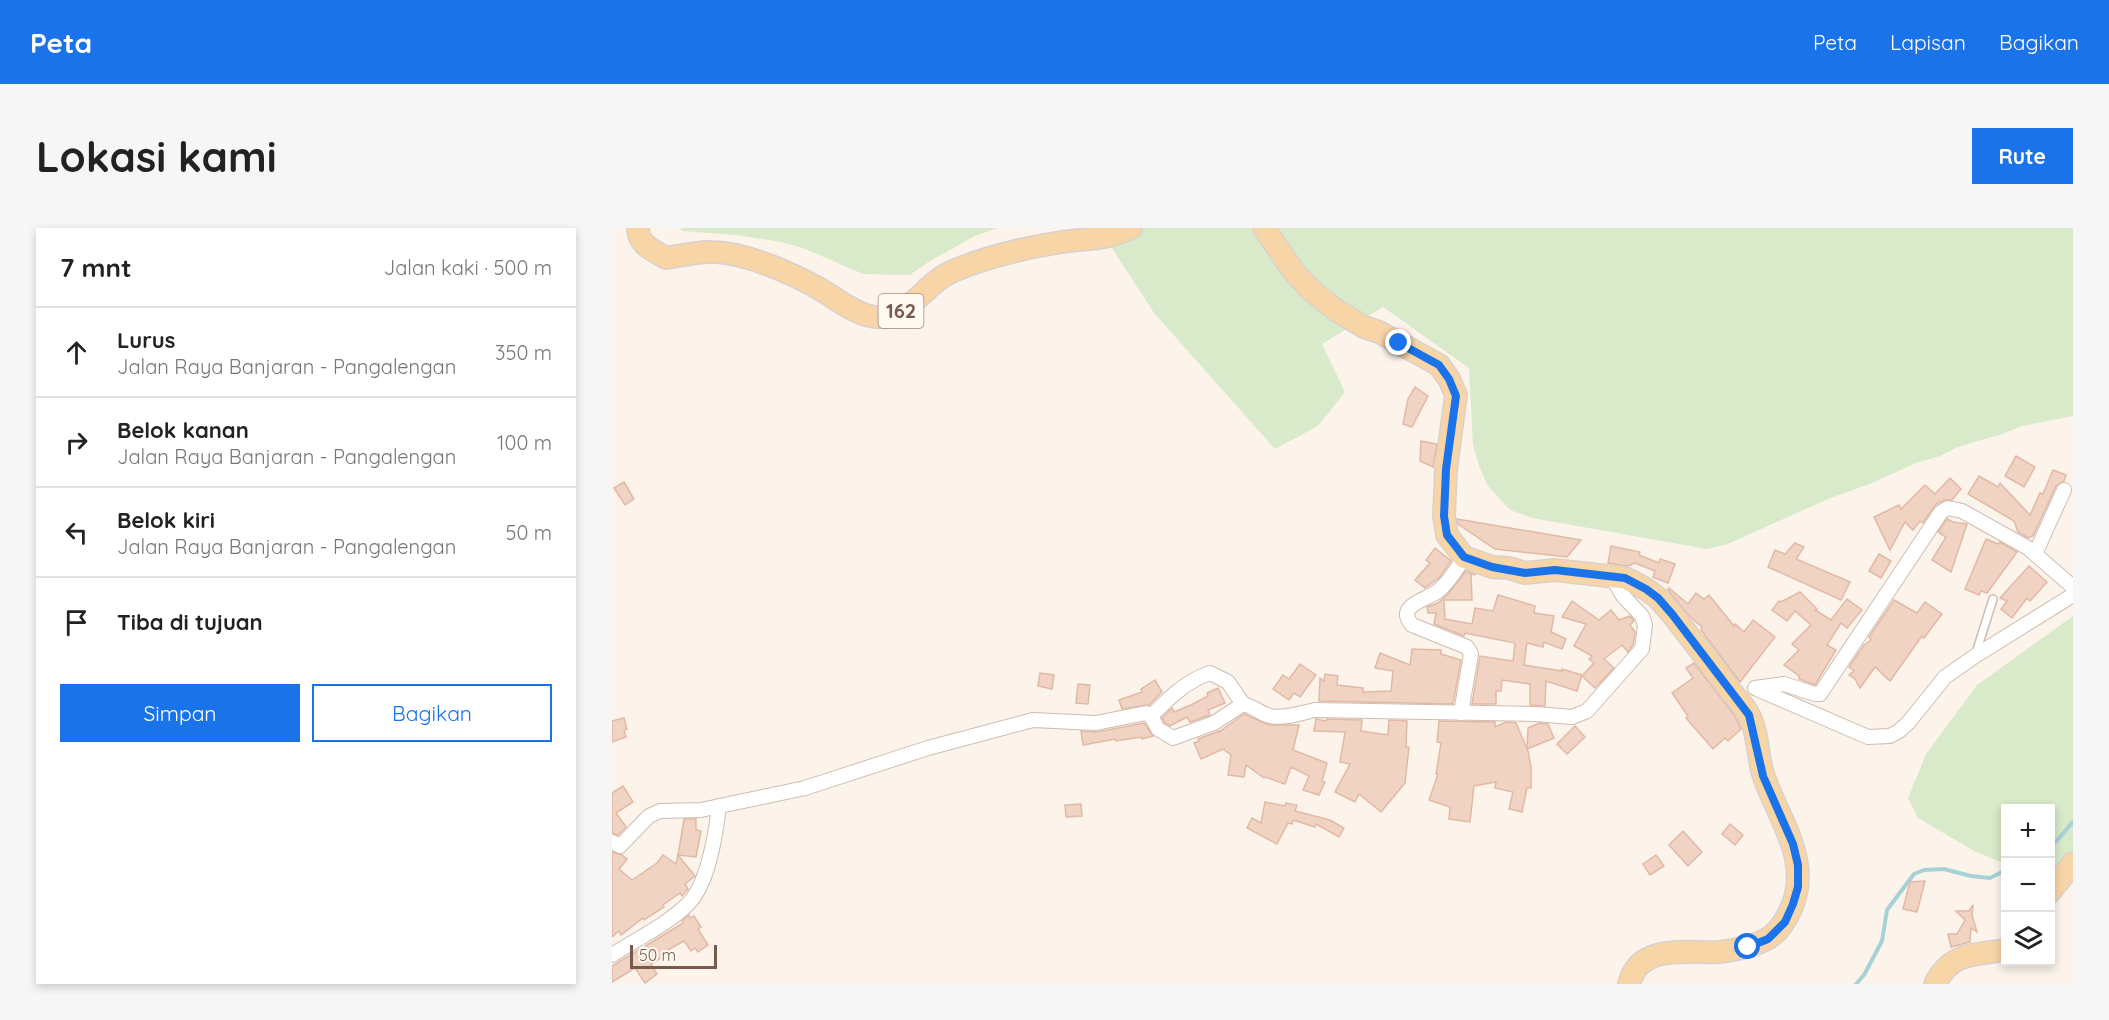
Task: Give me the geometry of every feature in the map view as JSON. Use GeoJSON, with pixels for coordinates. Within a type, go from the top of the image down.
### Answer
{"type":"FeatureCollection","features":[{"type":"Feature","properties":{"kind":"main road","name":"162"},"geometry":{"type":"LineString","coordinates":[[641,236],[666,258],[707,252],[737,256],[777,268],[866,315],[891,316],[906,309],[947,274],[972,263],[1017,249],[1106,238],[1131,228]]}},
{"type":"Feature","properties":{"kind":"main road"},"geometry":{"type":"LineString","coordinates":[[1264,228],[1294,272],[1311,290],[1336,310],[1364,327],[1379,332],[1439,365],[1449,379],[1456,396],[1446,469],[1444,516],[1447,535],[1464,557],[1492,567],[1525,573],[1555,570],[1611,576],[1637,583],[1658,598],[1746,694],[1763,776],[1793,844],[1798,865],[1798,887],[1793,904],[1785,922],[1768,939],[1748,947],[1720,952],[1680,951],[1657,955],[1641,964],[1631,976],[1629,984]]}},
{"type":"Feature","properties":{"kind":"main road"},"geometry":{"type":"LineString","coordinates":[[2055,886],[2073,863]]}},
{"type":"Feature","properties":{"kind":"main road"},"geometry":{"type":"LineString","coordinates":[[1935,984],[1944,968],[1954,960],[2001,951]]}},
{"type":"Feature","properties":{"kind":"street"},"geometry":{"type":"LineString","coordinates":[[2035,554],[2064,490]]}},
{"type":"Feature","properties":{"kind":"street"},"geometry":{"type":"LineString","coordinates":[[1746,694],[1784,684],[1820,694],[1941,512],[1948,508],[1962,511],[2028,548],[2073,587]]}},
{"type":"Feature","properties":{"kind":"street"},"geometry":{"type":"LineString","coordinates":[[1461,713],[1470,654],[1467,647],[1412,625],[1408,611],[1412,605],[1437,592],[1455,572],[1464,557]]}},
{"type":"Feature","properties":{"kind":"street"},"geometry":{"type":"LineString","coordinates":[[1150,716],[1179,689],[1196,678],[1210,673],[1228,682],[1243,704],[1254,707],[1267,716],[1281,717],[1315,710],[1572,717],[1587,711],[1639,653],[1644,644],[1645,625],[1642,616],[1623,596],[1611,576]]}},
{"type":"Feature","properties":{"kind":"street"},"geometry":{"type":"LineString","coordinates":[[1746,694],[1859,734],[1878,738],[1890,736],[1908,723],[1945,677],[2073,595]]}},
{"type":"Feature","properties":{"kind":"street"},"geometry":{"type":"LineString","coordinates":[[612,842],[620,846],[650,816],[660,812],[701,810],[805,788],[928,748],[1033,720],[1096,723],[1143,713],[1150,716],[1158,729],[1173,738],[1214,723],[1243,704]]}},
{"type":"Feature","properties":{"kind":"street"},"geometry":{"type":"LineString","coordinates":[[612,955],[665,921],[693,897],[701,881],[714,840],[719,806]]}},
{"type":"Feature","properties":{"kind":"lane"},"geometry":{"type":"LineString","coordinates":[[1975,656],[1993,599]]}},
{"type":"Feature","properties":{"kind":"green space"},"geometry":{"type":"Polygon","coordinates":[[[680,228],[997,228],[975,236],[910,275],[863,274],[803,248],[781,242],[736,235],[683,231],[680,228]]]}},
{"type":"Feature","properties":{"kind":"green space"},"geometry":{"type":"Polygon","coordinates":[[[1099,228],[2073,228],[2073,416],[2022,426],[1958,447],[1828,499],[1728,544],[1707,549],[1532,518],[1510,510],[1488,486],[1479,466],[1473,445],[1469,368],[1383,307],[1322,344],[1345,392],[1318,426],[1275,449],[1154,313],[1099,228]]]}},
{"type":"Feature","properties":{"kind":"green space"},"geometry":{"type":"Polygon","coordinates":[[[2073,616],[2073,881],[2055,879],[2055,804],[2001,804],[2001,862],[1976,852],[1918,818],[1908,798],[1926,754],[1977,685],[2073,616]]]}},
{"type":"Feature","properties":{"kind":"building"},"geometry":{"type":"Polygon","coordinates":[[[1415,387],[1428,396],[1412,427],[1403,424],[1408,399],[1415,387]]]}},
{"type":"Feature","properties":{"kind":"building"},"geometry":{"type":"Polygon","coordinates":[[[1421,441],[1437,444],[1433,467],[1420,461],[1421,441]]]}},
{"type":"Feature","properties":{"kind":"building"},"geometry":{"type":"Polygon","coordinates":[[[2016,456],[2035,467],[2024,487],[2005,476],[2016,456]]]}},
{"type":"Feature","properties":{"kind":"building"},"geometry":{"type":"Polygon","coordinates":[[[2053,470],[2066,475],[2064,481],[2056,486],[2033,536],[2028,538],[2018,532],[2014,521],[1968,494],[1979,476],[1998,487],[2000,483],[2030,515],[2040,493],[2043,494],[2053,470]]]}},
{"type":"Feature","properties":{"kind":"building"},"geometry":{"type":"Polygon","coordinates":[[[1950,478],[1961,489],[1952,500],[1944,500],[1936,504],[1923,523],[1920,521],[1913,530],[1905,522],[1890,550],[1874,517],[1899,505],[1901,509],[1925,485],[1935,494],[1950,478]]]}},
{"type":"Feature","properties":{"kind":"building"},"geometry":{"type":"Polygon","coordinates":[[[624,482],[634,499],[625,505],[614,488],[624,482]]]}},
{"type":"Feature","properties":{"kind":"building"},"geometry":{"type":"Polygon","coordinates":[[[1457,519],[1581,540],[1567,557],[1495,549],[1458,524],[1457,519]]]}},
{"type":"Feature","properties":{"kind":"building"},"geometry":{"type":"Polygon","coordinates":[[[1947,519],[1967,524],[1951,572],[1932,560],[1946,537],[1938,532],[1947,519]]]}},
{"type":"Feature","properties":{"kind":"building"},"geometry":{"type":"Polygon","coordinates":[[[1986,539],[1998,544],[2000,542],[2017,552],[1987,593],[1981,591],[1979,595],[1965,589],[1986,539]]]}},
{"type":"Feature","properties":{"kind":"building"},"geometry":{"type":"Polygon","coordinates":[[[1795,543],[1804,547],[1796,559],[1850,582],[1841,600],[1768,567],[1775,550],[1785,554],[1795,543]]]}},
{"type":"Feature","properties":{"kind":"building"},"geometry":{"type":"Polygon","coordinates":[[[1611,546],[1640,552],[1639,555],[1659,563],[1660,559],[1675,564],[1668,583],[1653,577],[1655,571],[1635,563],[1628,566],[1608,563],[1611,546]]]}},
{"type":"Feature","properties":{"kind":"building"},"geometry":{"type":"Polygon","coordinates":[[[1435,548],[1451,561],[1439,578],[1425,588],[1415,580],[1430,563],[1426,560],[1435,548]]]}},
{"type":"Feature","properties":{"kind":"building"},"geometry":{"type":"Polygon","coordinates":[[[1879,554],[1891,561],[1881,578],[1869,571],[1879,554]]]}},
{"type":"Feature","properties":{"kind":"building"},"geometry":{"type":"Polygon","coordinates":[[[2029,566],[2047,582],[2030,601],[2027,598],[2012,618],[2001,609],[2007,601],[2000,598],[2029,566]]]}},
{"type":"Feature","properties":{"kind":"building"},"geometry":{"type":"Polygon","coordinates":[[[1466,571],[1476,575],[1471,574],[1472,600],[1444,600],[1445,619],[1472,624],[1475,608],[1493,611],[1498,595],[1535,606],[1534,613],[1554,616],[1551,632],[1566,639],[1562,649],[1544,642],[1543,647],[1527,643],[1524,665],[1562,671],[1562,669],[1582,675],[1577,691],[1546,681],[1545,706],[1530,705],[1530,684],[1502,680],[1501,691],[1496,691],[1496,704],[1472,704],[1480,656],[1513,661],[1515,643],[1465,633],[1464,636],[1434,624],[1436,613],[1428,613],[1427,607],[1438,603],[1448,594],[1466,571]]]}},
{"type":"Feature","properties":{"kind":"building"},"geometry":{"type":"Polygon","coordinates":[[[1669,588],[1688,604],[1696,593],[1704,599],[1709,595],[1734,626],[1735,624],[1744,632],[1753,620],[1775,637],[1740,682],[1701,630],[1702,627],[1690,617],[1668,590],[1669,588]]]}},
{"type":"Feature","properties":{"kind":"building"},"geometry":{"type":"Polygon","coordinates":[[[1800,592],[1817,609],[1815,610],[1831,620],[1847,599],[1862,610],[1847,628],[1841,623],[1827,645],[1836,650],[1815,685],[1799,679],[1799,676],[1784,665],[1799,650],[1792,644],[1811,625],[1795,611],[1787,621],[1772,610],[1779,601],[1800,592]]]}},
{"type":"Feature","properties":{"kind":"building"},"geometry":{"type":"Polygon","coordinates":[[[1894,600],[1917,613],[1925,602],[1942,614],[1924,638],[1922,636],[1890,681],[1875,667],[1860,688],[1855,679],[1849,675],[1854,671],[1849,667],[1864,645],[1871,640],[1869,637],[1894,600]]]}},
{"type":"Feature","properties":{"kind":"building"},"geometry":{"type":"Polygon","coordinates":[[[1572,601],[1599,620],[1611,610],[1619,620],[1630,616],[1634,621],[1630,625],[1635,632],[1633,645],[1628,652],[1622,645],[1604,659],[1614,668],[1595,688],[1582,676],[1594,663],[1589,659],[1592,656],[1574,646],[1586,624],[1562,617],[1572,601]]]}},
{"type":"Feature","properties":{"kind":"building"},"geometry":{"type":"Polygon","coordinates":[[[1412,649],[1441,650],[1441,654],[1461,660],[1453,704],[1319,701],[1320,678],[1324,681],[1325,674],[1338,676],[1337,685],[1363,688],[1363,692],[1391,691],[1393,671],[1375,668],[1380,653],[1410,665],[1412,649]]]}},
{"type":"Feature","properties":{"kind":"building"},"geometry":{"type":"Polygon","coordinates":[[[1694,663],[1735,716],[1741,729],[1728,741],[1725,738],[1713,749],[1686,718],[1688,716],[1672,693],[1693,678],[1686,668],[1694,663]]]}},
{"type":"Feature","properties":{"kind":"building"},"geometry":{"type":"Polygon","coordinates":[[[1300,664],[1316,675],[1300,697],[1294,693],[1289,700],[1273,689],[1283,675],[1289,679],[1300,664]]]}},
{"type":"Feature","properties":{"kind":"building"},"geometry":{"type":"Polygon","coordinates":[[[1040,673],[1054,675],[1052,689],[1038,686],[1040,673]]]}},
{"type":"Feature","properties":{"kind":"building"},"geometry":{"type":"Polygon","coordinates":[[[1155,680],[1162,692],[1149,705],[1122,709],[1119,700],[1142,692],[1141,689],[1155,680]]]}},
{"type":"Feature","properties":{"kind":"building"},"geometry":{"type":"Polygon","coordinates":[[[1078,684],[1090,685],[1088,704],[1076,703],[1078,684]]]}},
{"type":"Feature","properties":{"kind":"building"},"geometry":{"type":"Polygon","coordinates":[[[1218,688],[1225,703],[1208,710],[1210,715],[1190,722],[1187,717],[1170,726],[1162,718],[1172,708],[1174,712],[1191,705],[1218,688]]]}},
{"type":"Feature","properties":{"kind":"building"},"geometry":{"type":"Polygon","coordinates":[[[1244,714],[1269,725],[1299,725],[1293,750],[1327,763],[1322,781],[1325,782],[1319,795],[1303,790],[1309,776],[1291,767],[1285,784],[1264,778],[1246,765],[1244,777],[1228,775],[1231,755],[1223,749],[1201,759],[1194,743],[1199,741],[1198,739],[1219,732],[1244,714]]]}},
{"type":"Feature","properties":{"kind":"building"},"geometry":{"type":"Polygon","coordinates":[[[624,718],[627,729],[624,730],[626,737],[612,742],[612,721],[624,718]]]}},
{"type":"Feature","properties":{"kind":"building"},"geometry":{"type":"Polygon","coordinates":[[[1316,719],[1362,720],[1361,731],[1388,735],[1389,720],[1407,721],[1406,747],[1409,747],[1405,783],[1381,812],[1359,794],[1355,802],[1335,792],[1350,764],[1340,762],[1345,732],[1314,731],[1316,719]]]}},
{"type":"Feature","properties":{"kind":"building"},"geometry":{"type":"Polygon","coordinates":[[[1439,721],[1495,722],[1495,727],[1506,722],[1516,723],[1528,751],[1531,767],[1531,788],[1527,788],[1522,812],[1509,809],[1513,792],[1495,788],[1496,782],[1474,786],[1470,822],[1449,819],[1450,807],[1429,800],[1438,774],[1436,774],[1441,743],[1437,742],[1439,721]]]}},
{"type":"Feature","properties":{"kind":"building"},"geometry":{"type":"Polygon","coordinates":[[[1144,723],[1153,736],[1142,739],[1142,737],[1116,741],[1115,739],[1083,745],[1081,731],[1097,732],[1144,723]]]}},
{"type":"Feature","properties":{"kind":"building"},"geometry":{"type":"Polygon","coordinates":[[[1539,723],[1548,724],[1554,738],[1527,749],[1528,728],[1539,723]]]}},
{"type":"Feature","properties":{"kind":"building"},"geometry":{"type":"Polygon","coordinates":[[[1575,726],[1585,737],[1567,754],[1557,744],[1575,726]]]}},
{"type":"Feature","properties":{"kind":"building"},"geometry":{"type":"Polygon","coordinates":[[[623,786],[633,802],[616,813],[626,827],[618,835],[612,833],[612,793],[623,786]]]}},
{"type":"Feature","properties":{"kind":"building"},"geometry":{"type":"Polygon","coordinates":[[[1265,802],[1285,806],[1286,803],[1297,805],[1295,811],[1330,820],[1344,828],[1339,837],[1316,824],[1315,827],[1293,820],[1292,824],[1288,823],[1277,844],[1247,828],[1252,818],[1261,823],[1265,802]]]}},
{"type":"Feature","properties":{"kind":"building"},"geometry":{"type":"Polygon","coordinates":[[[1081,804],[1082,816],[1066,817],[1065,805],[1081,804]]]}},
{"type":"Feature","properties":{"kind":"building"},"geometry":{"type":"Polygon","coordinates":[[[684,819],[696,819],[696,830],[701,831],[696,857],[678,855],[684,819]]]}},
{"type":"Feature","properties":{"kind":"building"},"geometry":{"type":"Polygon","coordinates":[[[1730,824],[1743,835],[1735,845],[1722,834],[1730,824]]]}},
{"type":"Feature","properties":{"kind":"building"},"geometry":{"type":"Polygon","coordinates":[[[1683,831],[1702,852],[1688,866],[1669,845],[1683,831]]]}},
{"type":"Feature","properties":{"kind":"building"},"geometry":{"type":"Polygon","coordinates":[[[612,852],[627,859],[619,869],[632,880],[657,863],[663,855],[676,864],[678,855],[695,876],[685,884],[688,889],[682,896],[680,893],[663,905],[664,907],[644,920],[643,918],[621,935],[619,931],[612,937],[612,852]]]}},
{"type":"Feature","properties":{"kind":"building"},"geometry":{"type":"Polygon","coordinates":[[[1656,855],[1664,866],[1650,875],[1643,864],[1656,855]]]}},
{"type":"Feature","properties":{"kind":"building"},"geometry":{"type":"Polygon","coordinates":[[[1925,881],[1917,912],[1903,909],[1910,882],[1925,881]]]}},
{"type":"Feature","properties":{"kind":"building"},"geometry":{"type":"Polygon","coordinates":[[[1973,905],[1972,915],[1977,932],[1971,928],[1970,942],[1951,947],[1948,934],[1957,934],[1965,920],[1956,911],[1969,911],[1973,905]]]}},
{"type":"Feature","properties":{"kind":"building"},"geometry":{"type":"Polygon","coordinates":[[[689,915],[690,918],[694,916],[701,927],[698,929],[708,945],[698,952],[695,948],[691,951],[684,941],[666,951],[668,954],[651,964],[657,974],[645,983],[635,968],[612,982],[612,966],[683,923],[682,921],[689,915]]]}},
{"type":"Feature","properties":{"kind":"waterway"},"geometry":{"type":"LineString","coordinates":[[2055,842],[2073,822]]}},
{"type":"Feature","properties":{"kind":"waterway"},"geometry":{"type":"LineString","coordinates":[[1856,984],[1864,975],[1882,941],[1887,910],[1914,874],[1924,870],[1944,869],[1990,878],[2001,872]]}},
{"type":"Feature","properties":{"kind":"route"},"geometry":{"type":"LineString","coordinates":[[1399,343],[1415,354],[1439,365],[1449,379],[1456,396],[1446,469],[1444,516],[1447,535],[1464,557],[1492,567],[1509,568],[1525,573],[1555,570],[1625,578],[1637,583],[1658,598],[1672,614],[1749,715],[1763,776],[1793,844],[1798,865],[1798,887],[1785,922],[1768,939],[1748,947]]}}]}
